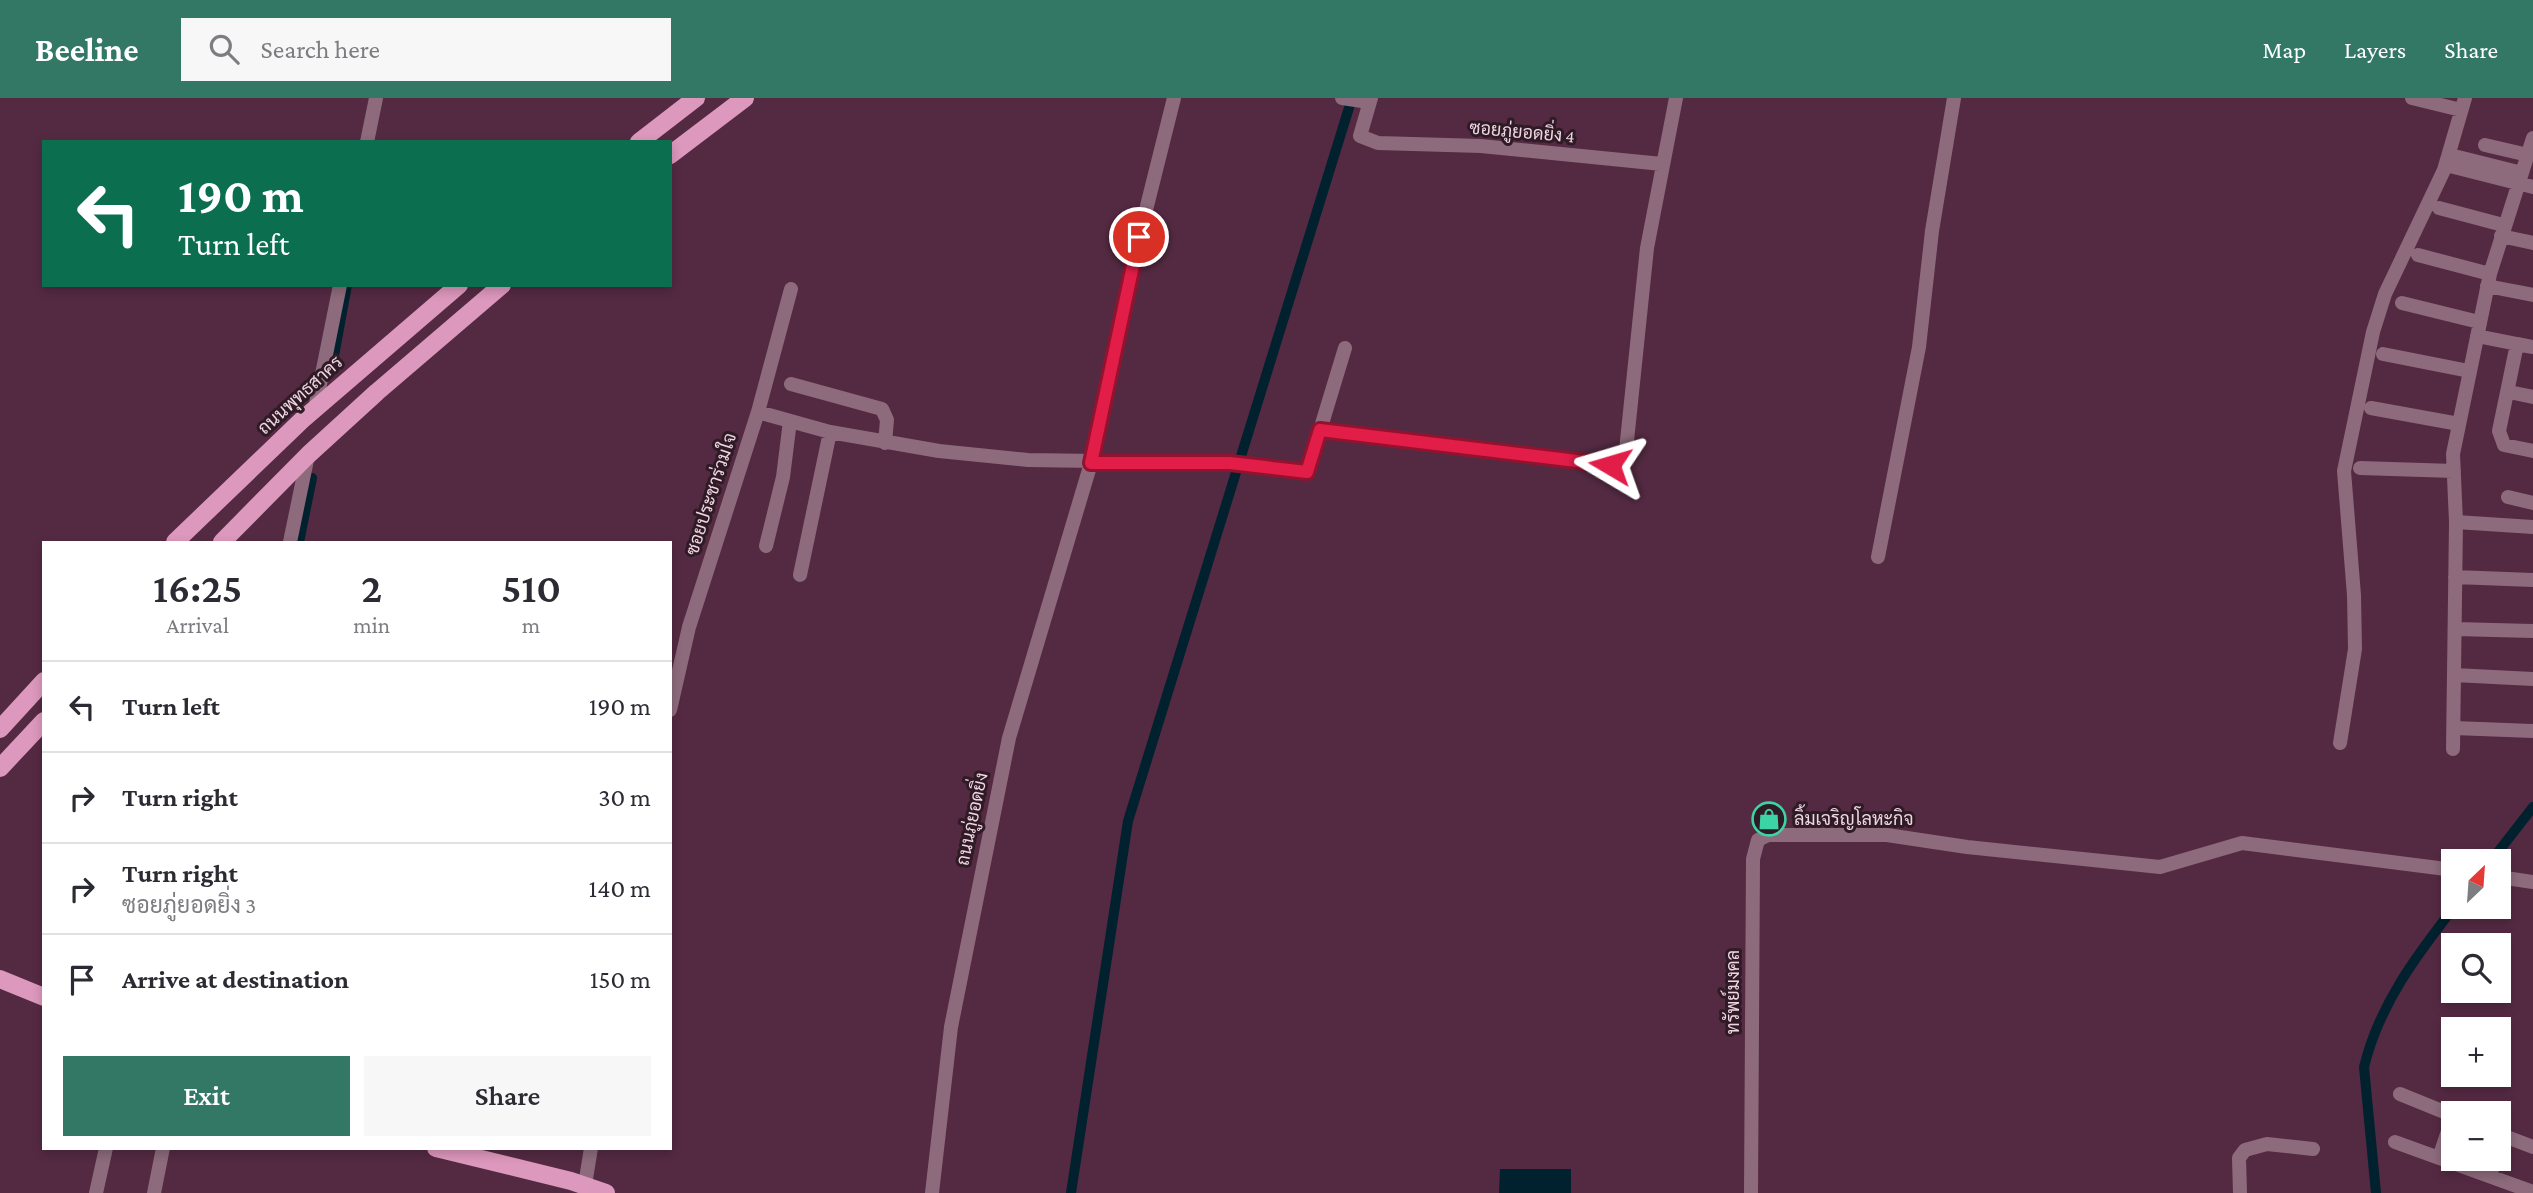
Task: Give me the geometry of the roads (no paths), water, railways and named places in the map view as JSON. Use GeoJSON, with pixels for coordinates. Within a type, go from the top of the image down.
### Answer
{"type":"FeatureCollection","features":[{"type":"Feature","properties":{"kind":"main road"},"geometry":{"type":"LineString","coordinates":[[642,140],[696,98]]}},
{"type":"Feature","properties":{"kind":"main road"},"geometry":{"type":"LineString","coordinates":[[672,153],[745,98]]}},
{"type":"Feature","properties":{"kind":"main road","name":"ถนนพุทธสาคร"},"geometry":{"type":"LineString","coordinates":[[175,541],[315,409],[456,287]]}},
{"type":"Feature","properties":{"kind":"main road"},"geometry":{"type":"LineString","coordinates":[[223,541],[308,455],[500,287]]}},
{"type":"Feature","properties":{"kind":"main road"},"geometry":{"type":"LineString","coordinates":[[0,729],[42,683]]}},
{"type":"Feature","properties":{"kind":"main road"},"geometry":{"type":"LineString","coordinates":[[0,768],[42,723]]}},
{"type":"Feature","properties":{"kind":"main road"},"geometry":{"type":"LineString","coordinates":[[0,979],[42,996]]}},
{"type":"Feature","properties":{"kind":"main road"},"geometry":{"type":"LineString","coordinates":[[444,1150],[585,1185],[606,1193]]}},
{"type":"Feature","properties":{"kind":"street"},"geometry":{"type":"LineString","coordinates":[[367,140],[376,98]]}},
{"type":"Feature","properties":{"kind":"street","name":"ถนนภู่ยอดยิ่ง"},"geometry":{"type":"LineString","coordinates":[[932,1193],[951,1027],[1009,738],[1091,463],[1136,249],[1174,98]]}},
{"type":"Feature","properties":{"kind":"street"},"geometry":{"type":"LineString","coordinates":[[1342,98],[1370,100]]}},
{"type":"Feature","properties":{"kind":"street"},"geometry":{"type":"LineString","coordinates":[[1320,430],[1610,465],[1625,460],[1647,248],[1676,98]]}},
{"type":"Feature","properties":{"kind":"street"},"geometry":{"type":"LineString","coordinates":[[1878,557],[1919,347],[1932,231],[1954,98]]}},
{"type":"Feature","properties":{"kind":"street"},"geometry":{"type":"LineString","coordinates":[[2340,743],[2355,649],[2354,595],[2344,471],[2373,332],[2385,294],[2448,160],[2463,104],[2412,98]]}},
{"type":"Feature","properties":{"kind":"street","name":"ซอยภู่ยอดยิ่ง 4"},"geometry":{"type":"LineString","coordinates":[[1370,100],[1360,136],[1378,143],[1481,146],[1662,164]]}},
{"type":"Feature","properties":{"kind":"street"},"geometry":{"type":"LineString","coordinates":[[2453,749],[2456,522],[2453,454],[2489,280],[2502,230],[2533,138]]}},
{"type":"Feature","properties":{"kind":"street"},"geometry":{"type":"LineString","coordinates":[[2485,145],[2528,155]]}},
{"type":"Feature","properties":{"kind":"street"},"geometry":{"type":"LineString","coordinates":[[2448,160],[2519,178],[2533,187]]}},
{"type":"Feature","properties":{"kind":"street"},"geometry":{"type":"LineString","coordinates":[[2439,208],[2533,243]]}},
{"type":"Feature","properties":{"kind":"street"},"geometry":{"type":"LineString","coordinates":[[2418,255],[2533,295]]}},
{"type":"Feature","properties":{"kind":"street"},"geometry":{"type":"LineString","coordinates":[[315,409],[340,287]]}},
{"type":"Feature","properties":{"kind":"street","name":"ซอยประชาร่วมใจ"},"geometry":{"type":"LineString","coordinates":[[672,701],[689,627],[758,412],[791,289]]}},
{"type":"Feature","properties":{"kind":"street"},"geometry":{"type":"LineString","coordinates":[[2402,303],[2517,344],[2533,347]]}},
{"type":"Feature","properties":{"kind":"street"},"geometry":{"type":"LineString","coordinates":[[2517,344],[2510,392],[2499,432],[2504,445],[2533,451]]}},
{"type":"Feature","properties":{"kind":"street"},"geometry":{"type":"LineString","coordinates":[[758,412],[830,432],[885,443],[1028,460],[1230,463],[1307,472],[1345,348]]}},
{"type":"Feature","properties":{"kind":"street"},"geometry":{"type":"LineString","coordinates":[[2382,354],[2469,371]]}},
{"type":"Feature","properties":{"kind":"street"},"geometry":{"type":"LineString","coordinates":[[791,384],[881,409],[887,420],[885,443]]}},
{"type":"Feature","properties":{"kind":"street"},"geometry":{"type":"LineString","coordinates":[[2510,392],[2533,397]]}},
{"type":"Feature","properties":{"kind":"street"},"geometry":{"type":"LineString","coordinates":[[2371,408],[2459,424]]}},
{"type":"Feature","properties":{"kind":"street"},"geometry":{"type":"LineString","coordinates":[[766,546],[783,477],[790,421]]}},
{"type":"Feature","properties":{"kind":"street"},"geometry":{"type":"LineString","coordinates":[[800,575],[830,432]]}},
{"type":"Feature","properties":{"kind":"street"},"geometry":{"type":"LineString","coordinates":[[290,541],[308,455]]}},
{"type":"Feature","properties":{"kind":"street"},"geometry":{"type":"LineString","coordinates":[[2360,468],[2454,471]]}},
{"type":"Feature","properties":{"kind":"street"},"geometry":{"type":"LineString","coordinates":[[2508,496],[2533,503]]}},
{"type":"Feature","properties":{"kind":"street"},"geometry":{"type":"LineString","coordinates":[[2456,522],[2533,527]]}},
{"type":"Feature","properties":{"kind":"street"},"geometry":{"type":"LineString","coordinates":[[2455,577],[2533,580]]}},
{"type":"Feature","properties":{"kind":"street"},"geometry":{"type":"LineString","coordinates":[[2455,629],[2533,631]]}},
{"type":"Feature","properties":{"kind":"street"},"geometry":{"type":"LineString","coordinates":[[2454,675],[2533,679]]}},
{"type":"Feature","properties":{"kind":"street"},"geometry":{"type":"LineString","coordinates":[[2454,728],[2533,731]]}},
{"type":"Feature","properties":{"kind":"street","name":"ทรัพย์มงคล"},"geometry":{"type":"LineString","coordinates":[[1751,1193],[1754,848],[1768,835],[1887,835],[1966,847],[2160,867],[2242,843],[2441,868]]}},
{"type":"Feature","properties":{"kind":"street"},"geometry":{"type":"LineString","coordinates":[[2511,879],[2533,882]]}},
{"type":"Feature","properties":{"kind":"street"},"geometry":{"type":"LineString","coordinates":[[2400,1094],[2441,1111]]}},
{"type":"Feature","properties":{"kind":"street"},"geometry":{"type":"LineString","coordinates":[[2395,1142],[2533,1192]]}},
{"type":"Feature","properties":{"kind":"street"},"geometry":{"type":"LineString","coordinates":[[2511,1142],[2533,1147]]}},
{"type":"Feature","properties":{"kind":"street"},"geometry":{"type":"LineString","coordinates":[[2240,1193],[2239,1158],[2245,1150],[2267,1144],[2313,1149]]}},
{"type":"Feature","properties":{"kind":"street"},"geometry":{"type":"LineString","coordinates":[[96,1193],[106,1150]]}},
{"type":"Feature","properties":{"kind":"street"},"geometry":{"type":"LineString","coordinates":[[153,1193],[163,1150]]}},
{"type":"Feature","properties":{"kind":"street"},"geometry":{"type":"LineString","coordinates":[[585,1185],[591,1150]]}},
{"type":"Feature","properties":{"kind":"street"},"geometry":{"type":"LineString","coordinates":[[2438,1158],[2441,1150]]}},
{"type":"Feature","properties":{"kind":"street"},"geometry":{"type":"LineString","coordinates":[[2490,1176],[2492,1171]]}},
{"type":"Feature","properties":{"kind":"water"},"geometry":{"type":"Polygon","coordinates":[[[1500,1169],[1571,1169],[1571,1193],[1499,1193],[1500,1169]]]}},
{"type":"Feature","properties":{"kind":"waterway"},"geometry":{"type":"LineString","coordinates":[[1071,1193],[1128,821],[1352,98]]}},
{"type":"Feature","properties":{"kind":"waterway"},"geometry":{"type":"LineString","coordinates":[[333,361],[347,287]]}},
{"type":"Feature","properties":{"kind":"waterway"},"geometry":{"type":"LineString","coordinates":[[299,541],[312,478]]}},
{"type":"Feature","properties":{"kind":"waterway"},"geometry":{"type":"LineString","coordinates":[[2500,849],[2533,807]]}},
{"type":"Feature","properties":{"kind":"waterway"},"geometry":{"type":"LineString","coordinates":[[2376,1193],[2364,1067],[2389,1002],[2445,919]]}},
{"type":"Feature","properties":{"kind":"place","name":"ลิ้มเจริญโลหะกิจ"},"geometry":{"type":"Point","coordinates":[1769,819]}}]}
